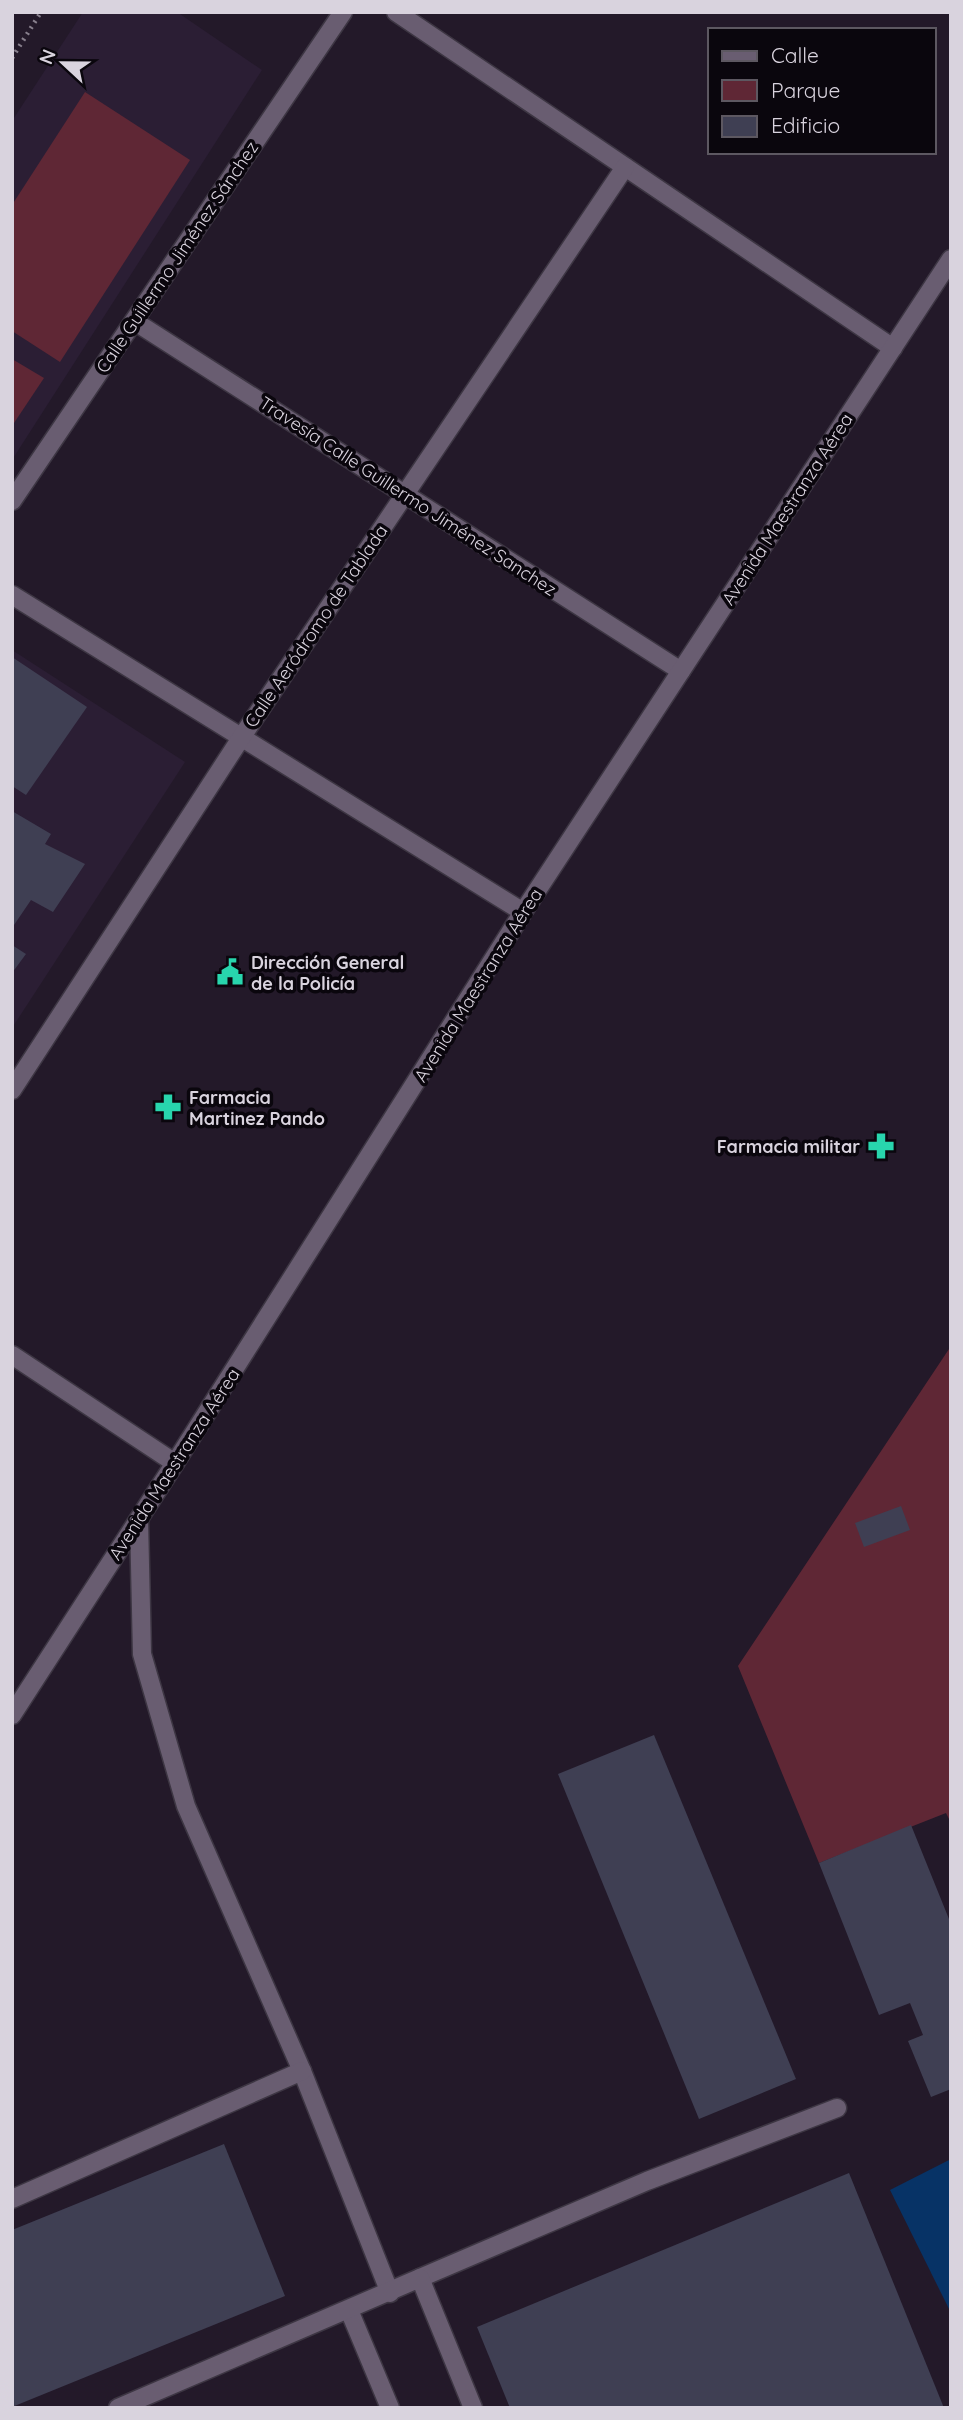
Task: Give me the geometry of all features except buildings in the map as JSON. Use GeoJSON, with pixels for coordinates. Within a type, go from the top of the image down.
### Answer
{"type":"FeatureCollection","features":[{"type":"Feature","properties":{"kind":"street","name":"Calle Guillermo Jiménez Sánchez"},"geometry":{"type":"LineString","coordinates":[[12,501],[343,12]]}},
{"type":"Feature","properties":{"kind":"street"},"geometry":{"type":"LineString","coordinates":[[396,12],[893,348]]}},
{"type":"Feature","properties":{"kind":"street","name":"Calle Aeródromo de Tablada"},"geometry":{"type":"LineString","coordinates":[[12,1090],[241,738],[625,167]]}},
{"type":"Feature","properties":{"kind":"street","name":"Avenida Maestranza Aérea"},"geometry":{"type":"LineString","coordinates":[[12,1715],[176,1463],[523,912],[951,259]]}},
{"type":"Feature","properties":{"kind":"street","name":"Travesía Calle Guillermo Jiménez Sanchez"},"geometry":{"type":"LineString","coordinates":[[134,321],[681,671]]}},
{"type":"Feature","properties":{"kind":"street"},"geometry":{"type":"LineString","coordinates":[[12,596],[523,912]]}},
{"type":"Feature","properties":{"kind":"street"},"geometry":{"type":"LineString","coordinates":[[12,1355],[176,1463]]}},
{"type":"Feature","properties":{"kind":"street"},"geometry":{"type":"LineString","coordinates":[[139,1520],[142,1654],[186,1805],[302,2071],[390,2292]]}},
{"type":"Feature","properties":{"kind":"street"},"geometry":{"type":"LineString","coordinates":[[12,2199],[302,2071]]}},
{"type":"Feature","properties":{"kind":"street"},"geometry":{"type":"LineString","coordinates":[[118,2408],[647,2181],[837,2108]]}},
{"type":"Feature","properties":{"kind":"street"},"geometry":{"type":"LineString","coordinates":[[420,2278],[472,2408]]}},
{"type":"Feature","properties":{"kind":"street"},"geometry":{"type":"LineString","coordinates":[[349,2310],[390,2408]]}},
{"type":"Feature","properties":{"kind":"path"},"geometry":{"type":"LineString","coordinates":[[12,58],[41,12]]}},
{"type":"Feature","properties":{"kind":"shaded area"},"geometry":{"type":"Polygon","coordinates":[[[83,12],[177,12],[262,70],[12,460],[12,121],[83,12]]]}},
{"type":"Feature","properties":{"kind":"shaded area"},"geometry":{"type":"Polygon","coordinates":[[[12,650],[185,762],[12,1028],[12,650]]]}},
{"type":"Feature","properties":{"kind":"green space"},"geometry":{"type":"Polygon","coordinates":[[[85,92],[190,160],[60,362],[12,331],[12,205],[85,92]]]}},
{"type":"Feature","properties":{"kind":"green space"},"geometry":{"type":"Polygon","coordinates":[[[12,359],[44,378],[12,426],[12,359]]]}},
{"type":"Feature","properties":{"kind":"green space"},"geometry":{"type":"Polygon","coordinates":[[[951,1346],[951,1823],[946,1813],[819,1863],[738,1666],[951,1346]]]}},
{"type":"Feature","properties":{"kind":"water"},"geometry":{"type":"Polygon","coordinates":[[[951,2159],[951,2313],[890,2190],[951,2159]]]}},
{"type":"Feature","properties":{"kind":"place","name":"Dirección General de la Policía"},"geometry":{"type":"Point","coordinates":[230,972]}},
{"type":"Feature","properties":{"kind":"place","name":"Farmacia Martinez Pando"},"geometry":{"type":"Point","coordinates":[168,1107]}},
{"type":"Feature","properties":{"kind":"place","name":"Farmacia militar"},"geometry":{"type":"Point","coordinates":[881,1146]}}]}
